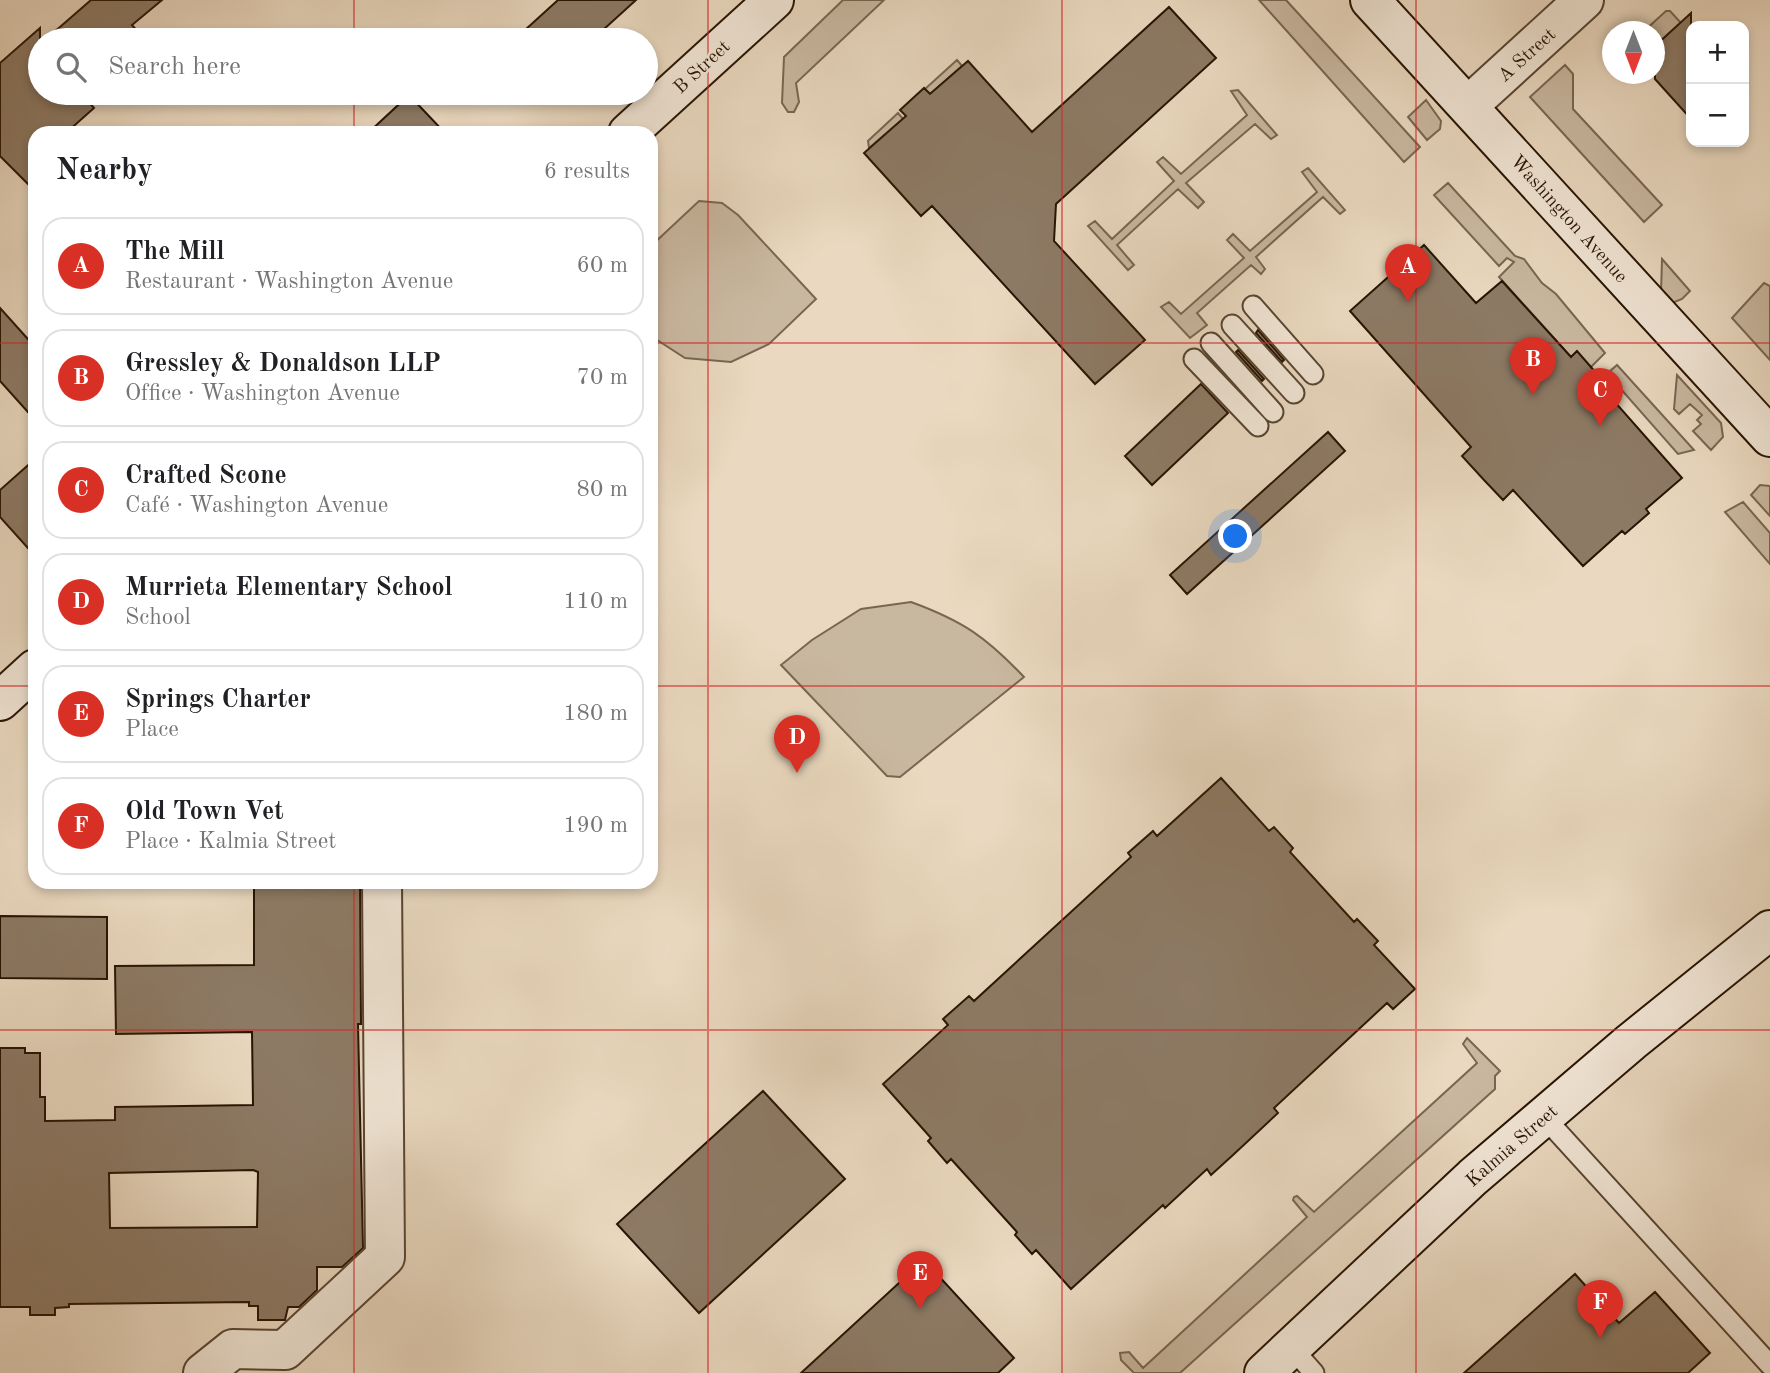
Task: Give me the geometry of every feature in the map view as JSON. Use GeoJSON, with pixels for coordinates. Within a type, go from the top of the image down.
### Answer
{"type":"FeatureCollection","features":[{"type":"Feature","properties":{"kind":"main road","name":"B Street"},"geometry":{"type":"LineString","coordinates":[[636,126],[774,0]]}},
{"type":"Feature","properties":{"kind":"main road","name":"Washington Avenue"},"geometry":{"type":"LineString","coordinates":[[1370,0],[1770,437]]}},
{"type":"Feature","properties":{"kind":"main road","name":"A Street"},"geometry":{"type":"LineString","coordinates":[[1468,106],[1584,0]]}},
{"type":"Feature","properties":{"kind":"main road"},"geometry":{"type":"LineString","coordinates":[[0,701],[28,675]]}},
{"type":"Feature","properties":{"kind":"main road"},"geometry":{"type":"LineString","coordinates":[[203,1373],[233,1349],[285,1350],[385,1257],[382,889]]}},
{"type":"Feature","properties":{"kind":"main road","name":"Kalmia Street"},"geometry":{"type":"LineString","coordinates":[[1264,1373],[1303,1360],[1473,1177],[1770,930]]}},
{"type":"Feature","properties":{"kind":"lane"},"geometry":{"type":"LineString","coordinates":[[1253,306],[1313,374]]}},
{"type":"Feature","properties":{"kind":"lane"},"geometry":{"type":"LineString","coordinates":[[1233,325],[1293,393]]}},
{"type":"Feature","properties":{"kind":"lane"},"geometry":{"type":"LineString","coordinates":[[1211,344],[1273,412]]}},
{"type":"Feature","properties":{"kind":"lane"},"geometry":{"type":"LineString","coordinates":[[1194,359],[1258,426]]}},
{"type":"Feature","properties":{"kind":"lane"},"geometry":{"type":"LineString","coordinates":[[1544,1117],[1770,1365],[1761,1373]]}},
{"type":"Feature","properties":{"kind":"shaded area"},"geometry":{"type":"Polygon","coordinates":[[[843,0],[884,0],[796,83],[799,102],[794,112],[788,112],[782,103],[784,57],[843,0]]]}},
{"type":"Feature","properties":{"kind":"shaded area"},"geometry":{"type":"Polygon","coordinates":[[[1259,0],[1286,0],[1420,147],[1404,162],[1259,0]]]}},
{"type":"Feature","properties":{"kind":"shaded area"},"geometry":{"type":"Polygon","coordinates":[[[1666,11],[1670,11],[1681,23],[1665,37],[1665,21],[1655,21],[1666,11]]]}},
{"type":"Feature","properties":{"kind":"shaded area"},"geometry":{"type":"Polygon","coordinates":[[[957,60],[962,66],[930,94],[925,89],[957,60]]]}},
{"type":"Feature","properties":{"kind":"shaded area"},"geometry":{"type":"Polygon","coordinates":[[[1565,65],[1573,74],[1573,109],[1662,205],[1644,222],[1530,97],[1565,65]]]}},
{"type":"Feature","properties":{"kind":"shaded area"},"geometry":{"type":"Polygon","coordinates":[[[1238,90],[1277,135],[1271,139],[1255,124],[1186,183],[1204,202],[1198,208],[1178,189],[1117,245],[1134,265],[1128,270],[1088,226],[1095,221],[1112,239],[1174,181],[1157,162],[1163,157],[1181,174],[1247,115],[1231,91],[1238,90]]]}},
{"type":"Feature","properties":{"kind":"shaded area"},"geometry":{"type":"Polygon","coordinates":[[[1426,100],[1441,121],[1440,129],[1427,140],[1408,117],[1426,100]]]}},
{"type":"Feature","properties":{"kind":"shaded area"},"geometry":{"type":"Polygon","coordinates":[[[898,113],[903,119],[869,148],[868,141],[898,113]]]}},
{"type":"Feature","properties":{"kind":"shaded area"},"geometry":{"type":"Polygon","coordinates":[[[1308,168],[1345,210],[1340,214],[1323,197],[1256,257],[1265,269],[1261,274],[1251,265],[1197,313],[1207,325],[1190,338],[1161,307],[1169,302],[1181,314],[1244,258],[1227,240],[1233,234],[1250,251],[1317,192],[1302,172],[1308,168]]]}},
{"type":"Feature","properties":{"kind":"shaded area"},"geometry":{"type":"Polygon","coordinates":[[[1448,183],[1515,256],[1524,259],[1605,353],[1591,367],[1577,352],[1571,357],[1499,277],[1514,262],[1507,258],[1499,266],[1434,195],[1448,183]]]}},
{"type":"Feature","properties":{"kind":"shaded area"},"geometry":{"type":"Polygon","coordinates":[[[699,201],[722,203],[738,215],[816,299],[769,344],[731,362],[685,358],[658,341],[658,239],[699,201]]]}},
{"type":"Feature","properties":{"kind":"shaded area"},"geometry":{"type":"Polygon","coordinates":[[[1662,259],[1690,291],[1682,299],[1672,303],[1661,293],[1662,259]]]}},
{"type":"Feature","properties":{"kind":"shaded area"},"geometry":{"type":"Polygon","coordinates":[[[1764,283],[1770,286],[1770,360],[1732,318],[1764,283]]]}},
{"type":"Feature","properties":{"kind":"shaded area"},"geometry":{"type":"Polygon","coordinates":[[[1617,365],[1694,450],[1678,454],[1620,388],[1613,392],[1601,379],[1617,365]]]}},
{"type":"Feature","properties":{"kind":"shaded area"},"geometry":{"type":"Polygon","coordinates":[[[1677,375],[1721,423],[1723,437],[1711,450],[1693,431],[1701,424],[1697,420],[1702,415],[1690,404],[1679,414],[1674,409],[1677,375]]]}},
{"type":"Feature","properties":{"kind":"shaded area"},"geometry":{"type":"Polygon","coordinates":[[[1760,485],[1770,486],[1770,516],[1751,495],[1760,485]]]}},
{"type":"Feature","properties":{"kind":"shaded area"},"geometry":{"type":"Polygon","coordinates":[[[1743,502],[1770,533],[1770,564],[1725,512],[1743,502]]]}},
{"type":"Feature","properties":{"kind":"shaded area"},"geometry":{"type":"Polygon","coordinates":[[[911,602],[945,616],[973,632],[998,651],[1024,677],[900,777],[887,776],[781,665],[812,640],[861,609],[911,602]]]}},
{"type":"Feature","properties":{"kind":"shaded area"},"geometry":{"type":"Polygon","coordinates":[[[1467,1038],[1500,1071],[1495,1076],[1495,1089],[1180,1373],[1134,1373],[1121,1360],[1120,1353],[1129,1352],[1143,1368],[1307,1217],[1293,1200],[1294,1197],[1297,1196],[1314,1212],[1477,1063],[1463,1044],[1467,1038]]]}},
{"type":"Feature","properties":{"kind":"building"},"geometry":{"type":"Polygon","coordinates":[[[91,0],[162,0],[132,25],[135,28],[59,28],[91,0]]]}},
{"type":"Feature","properties":{"kind":"building"},"geometry":{"type":"Polygon","coordinates":[[[558,0],[636,0],[605,28],[527,28],[558,0]]]}},
{"type":"Feature","properties":{"kind":"building"},"geometry":{"type":"Polygon","coordinates":[[[1169,7],[1216,58],[1056,204],[1054,241],[1145,340],[1095,384],[932,206],[921,216],[864,153],[906,116],[900,110],[924,88],[930,94],[968,61],[1032,132],[1169,7]]]}},
{"type":"Feature","properties":{"kind":"building"},"geometry":{"type":"Polygon","coordinates":[[[1691,13],[1691,21],[1686,21],[1686,113],[1660,84],[1665,84],[1665,37],[1691,13]]]}},
{"type":"Feature","properties":{"kind":"building"},"geometry":{"type":"Polygon","coordinates":[[[28,38],[28,105],[91,105],[94,108],[74,126],[28,126],[28,184],[0,156],[0,63],[28,38]]]}},
{"type":"Feature","properties":{"kind":"building"},"geometry":{"type":"Polygon","coordinates":[[[398,105],[418,105],[438,126],[376,126],[398,105]]]}},
{"type":"Feature","properties":{"kind":"building"},"geometry":{"type":"Polygon","coordinates":[[[1424,245],[1476,303],[1502,281],[1571,357],[1577,351],[1617,397],[1613,400],[1682,478],[1646,509],[1649,513],[1625,534],[1622,531],[1583,566],[1513,490],[1503,500],[1462,456],[1471,447],[1350,311],[1424,245]]]}},
{"type":"Feature","properties":{"kind":"building"},"geometry":{"type":"Polygon","coordinates":[[[0,308],[28,339],[28,412],[0,381],[0,308]]]}},
{"type":"Feature","properties":{"kind":"building"},"geometry":{"type":"Polygon","coordinates":[[[1258,330],[1284,360],[1282,362],[1256,333],[1258,330]]]}},
{"type":"Feature","properties":{"kind":"building"},"geometry":{"type":"Polygon","coordinates":[[[1238,350],[1264,379],[1262,381],[1236,352],[1238,350]]]}},
{"type":"Feature","properties":{"kind":"building"},"geometry":{"type":"Polygon","coordinates":[[[1201,384],[1228,413],[1152,485],[1125,456],[1201,384]]]}},
{"type":"Feature","properties":{"kind":"building"},"geometry":{"type":"Polygon","coordinates":[[[1328,432],[1345,451],[1187,594],[1170,575],[1328,432]]]}},
{"type":"Feature","properties":{"kind":"building"},"geometry":{"type":"Polygon","coordinates":[[[28,465],[28,548],[0,517],[0,490],[28,465]]]}},
{"type":"Feature","properties":{"kind":"building"},"geometry":{"type":"Polygon","coordinates":[[[1221,778],[1269,831],[1274,827],[1293,848],[1290,852],[1354,922],[1357,919],[1378,941],[1374,945],[1415,989],[1393,1009],[1387,1003],[1274,1108],[1278,1113],[1211,1175],[1207,1169],[1165,1208],[1163,1205],[1071,1289],[1036,1250],[1032,1254],[1015,1235],[1017,1232],[951,1159],[947,1163],[928,1141],[931,1138],[883,1084],[948,1025],[943,1019],[969,996],[974,1001],[1131,857],[1128,853],[1153,831],[1157,836],[1221,778]]]}},
{"type":"Feature","properties":{"kind":"building"},"geometry":{"type":"Polygon","coordinates":[[[254,889],[360,889],[361,1024],[358,1024],[363,1248],[342,1267],[317,1267],[317,1290],[299,1307],[288,1307],[285,1320],[258,1320],[258,1306],[249,1306],[249,1302],[69,1304],[69,1307],[55,1308],[55,1315],[30,1315],[30,1307],[0,1307],[0,1048],[25,1048],[25,1053],[40,1053],[40,1097],[45,1097],[45,1121],[115,1120],[115,1107],[253,1105],[252,1032],[116,1034],[115,966],[254,965],[254,889]],[[253,1170],[109,1173],[110,1228],[257,1227],[258,1172],[253,1170]]]}},
{"type":"Feature","properties":{"kind":"building"},"geometry":{"type":"Polygon","coordinates":[[[0,916],[107,917],[107,979],[0,978],[0,916]]]}},
{"type":"Feature","properties":{"kind":"building"},"geometry":{"type":"Polygon","coordinates":[[[763,1091],[845,1179],[699,1313],[617,1224],[763,1091]]]}},
{"type":"Feature","properties":{"kind":"building"},"geometry":{"type":"Polygon","coordinates":[[[924,1260],[1014,1358],[998,1373],[801,1373],[924,1260]]]}},
{"type":"Feature","properties":{"kind":"building"},"geometry":{"type":"Polygon","coordinates":[[[1575,1274],[1619,1323],[1655,1292],[1710,1353],[1688,1373],[1464,1373],[1575,1274]]]}},
{"type":"Feature","properties":{"kind":"place","name":"The Mill"},"geometry":{"type":"Point","coordinates":[1408,302]}},
{"type":"Feature","properties":{"kind":"place","name":"Gressley & Donaldson LLP"},"geometry":{"type":"Point","coordinates":[1533,395]}},
{"type":"Feature","properties":{"kind":"place","name":"Crafted Scone"},"geometry":{"type":"Point","coordinates":[1600,426]}},
{"type":"Feature","properties":{"kind":"place","name":"Murrieta Elementary School"},"geometry":{"type":"Point","coordinates":[797,773]}},
{"type":"Feature","properties":{"kind":"place","name":"Springs Charter"},"geometry":{"type":"Point","coordinates":[920,1309]}},
{"type":"Feature","properties":{"kind":"place","name":"Old Town Vet"},"geometry":{"type":"Point","coordinates":[1600,1338]}}]}
